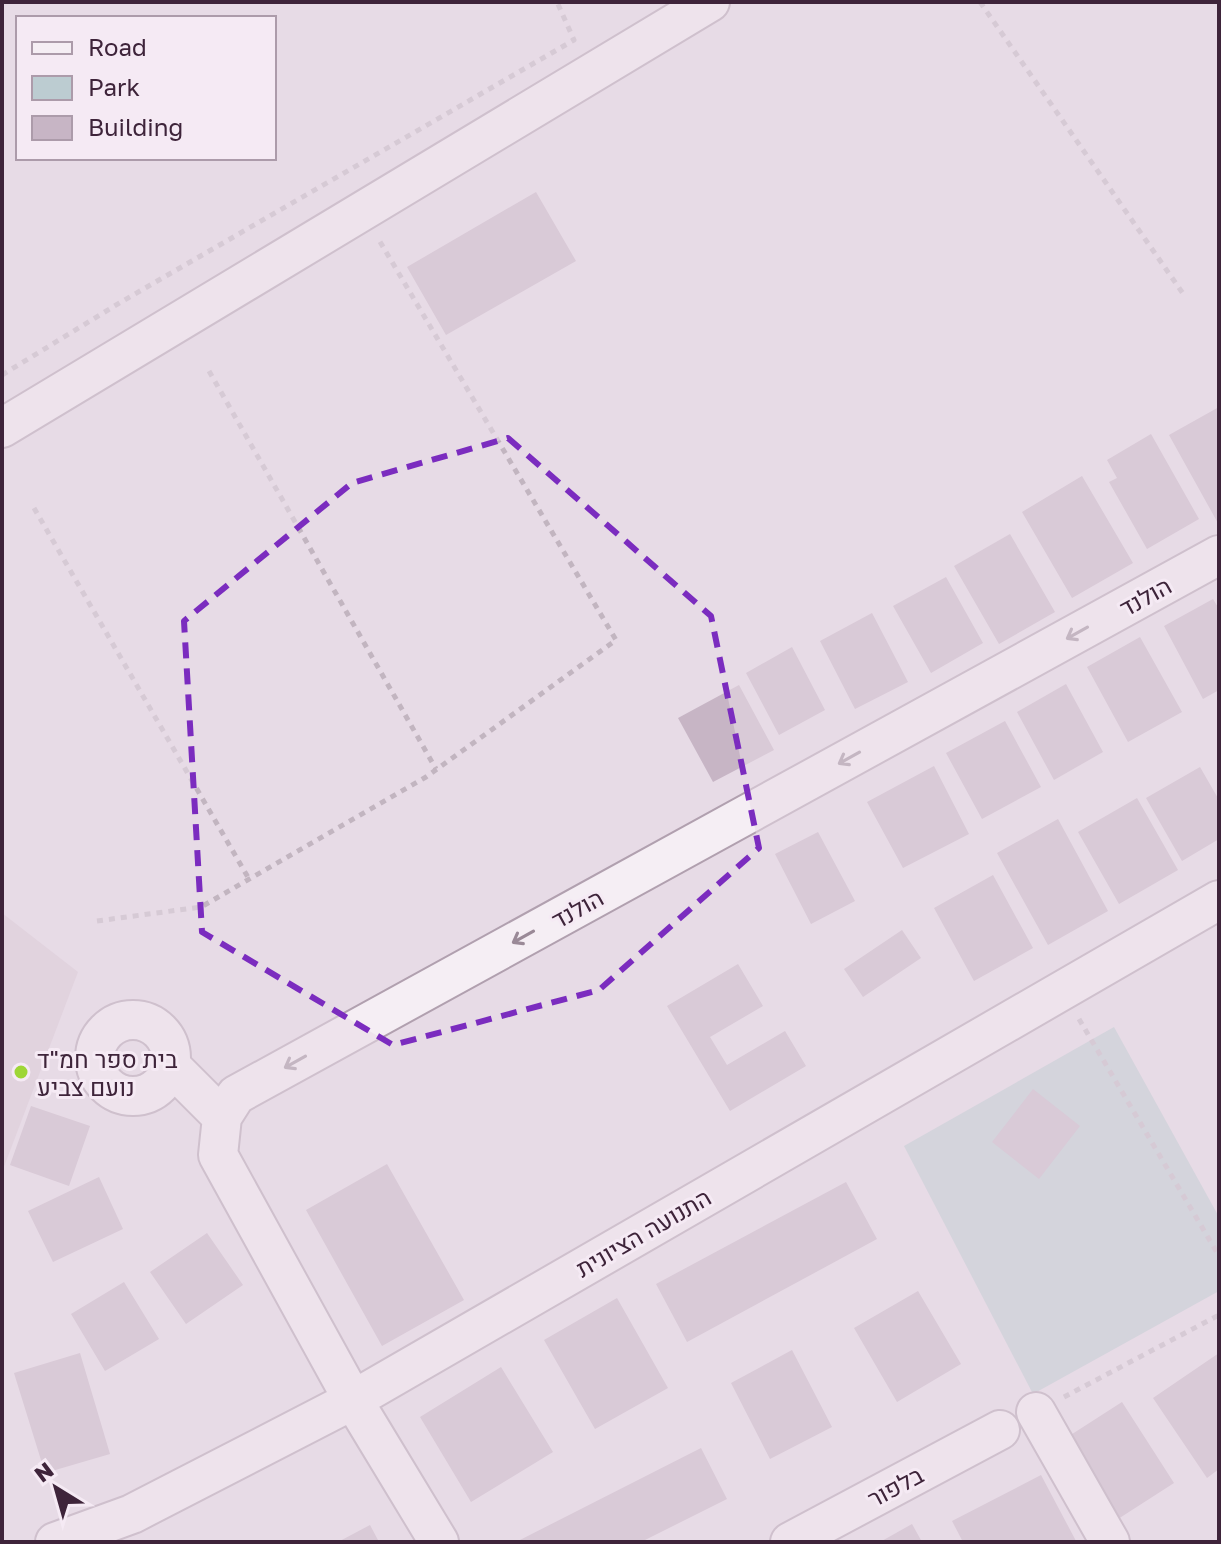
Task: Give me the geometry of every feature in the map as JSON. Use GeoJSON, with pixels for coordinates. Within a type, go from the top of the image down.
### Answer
{"type":"FeatureCollection","features":[{"type":"Feature","properties":{"kind":"street"},"geometry":{"type":"LineString","coordinates":[[2,428],[710,2]]}},
{"type":"Feature","properties":{"kind":"street","name":"הולנד"},"geometry":{"type":"LineString","coordinates":[[229,1106],[1219,555]]}},
{"type":"Feature","properties":{"kind":"street","name":"התנועה הציונית"},"geometry":{"type":"LineString","coordinates":[[55,1542],[132,1514],[353,1400],[1219,900]]}},
{"type":"Feature","properties":{"kind":"street"},"geometry":{"type":"LineString","coordinates":[[170,1065],[229,1106],[218,1155],[353,1400],[439,1542]]}},
{"type":"Feature","properties":{"kind":"street"},"geometry":{"type":"LineString","coordinates":[[1036,1412],[1110,1542]]}},
{"type":"Feature","properties":{"kind":"street","name":"בלפור"},"geometry":{"type":"LineString","coordinates":[[790,1542],[1000,1430]]}},
{"type":"Feature","properties":{"kind":"path"},"geometry":{"type":"LineString","coordinates":[[2,375],[121,302],[574,40],[557,2]]}},
{"type":"Feature","properties":{"kind":"path"},"geometry":{"type":"LineString","coordinates":[[980,2],[1184,295]]}},
{"type":"Feature","properties":{"kind":"path"},"geometry":{"type":"LineString","coordinates":[[97,921],[201,907],[436,769],[616,640],[362,212]]}},
{"type":"Feature","properties":{"kind":"path"},"geometry":{"type":"LineString","coordinates":[[209,371],[436,769]]}},
{"type":"Feature","properties":{"kind":"path"},"geometry":{"type":"LineString","coordinates":[[34,508],[249,879]]}},
{"type":"Feature","properties":{"kind":"path"},"geometry":{"type":"LineString","coordinates":[[1062,990],[1219,1256]]}},
{"type":"Feature","properties":{"kind":"path"},"geometry":{"type":"LineString","coordinates":[[1036,1412],[1219,1315]]}},
{"type":"Feature","properties":{"kind":"highlighted area"},"geometry":{"type":"Polygon","coordinates":[[[508,438],[711,616],[759,848],[599,990],[393,1045],[202,932],[184,621],[352,483],[508,438]]]}},
{"type":"Feature","properties":{"kind":"shaded area","name":"בית ספר חמ\"ד נועם צביע"},"geometry":{"type":"Polygon","coordinates":[[[2,913],[78,972],[2,1172],[2,913]]]}},
{"type":"Feature","properties":{"kind":"green space"},"geometry":{"type":"Polygon","coordinates":[[[1114,1027],[1219,1217],[1219,1291],[1033,1394],[904,1146],[1114,1027]]]}},
{"type":"Feature","properties":{"kind":"building"},"geometry":{"type":"Polygon","coordinates":[[[536,192],[576,261],[446,335],[407,267],[536,192]]]}},
{"type":"Feature","properties":{"kind":"building"},"geometry":{"type":"Polygon","coordinates":[[[1219,407],[1219,525],[1169,435],[1219,407]]]}},
{"type":"Feature","properties":{"kind":"building"},"geometry":{"type":"Polygon","coordinates":[[[1151,434],[1199,519],[1147,549],[1109,482],[1117,478],[1107,460],[1151,434]]]}},
{"type":"Feature","properties":{"kind":"building"},"geometry":{"type":"Polygon","coordinates":[[[1082,476],[1133,563],[1072,598],[1022,512],[1082,476]]]}},
{"type":"Feature","properties":{"kind":"building"},"geometry":{"type":"Polygon","coordinates":[[[1010,534],[1055,612],[999,644],[954,566],[1010,534]]]}},
{"type":"Feature","properties":{"kind":"building"},"geometry":{"type":"Polygon","coordinates":[[[946,577],[983,643],[931,673],[893,606],[946,577]]]}},
{"type":"Feature","properties":{"kind":"building"},"geometry":{"type":"Polygon","coordinates":[[[1213,599],[1219,609],[1219,690],[1203,699],[1164,626],[1213,599]]]}},
{"type":"Feature","properties":{"kind":"building"},"geometry":{"type":"Polygon","coordinates":[[[872,613],[908,682],[855,709],[820,641],[872,613]]]}},
{"type":"Feature","properties":{"kind":"building"},"geometry":{"type":"Polygon","coordinates":[[[1140,637],[1182,712],[1128,742],[1087,667],[1140,637]]]}},
{"type":"Feature","properties":{"kind":"building"},"geometry":{"type":"Polygon","coordinates":[[[792,647],[825,710],[779,735],[746,673],[792,647]]]}},
{"type":"Feature","properties":{"kind":"building"},"geometry":{"type":"Polygon","coordinates":[[[1066,684],[1103,752],[1054,780],[1017,712],[1066,684]]]}},
{"type":"Feature","properties":{"kind":"building"},"geometry":{"type":"Polygon","coordinates":[[[739,685],[774,750],[713,782],[678,718],[739,685]]]}},
{"type":"Feature","properties":{"kind":"building"},"geometry":{"type":"Polygon","coordinates":[[[1005,721],[1041,787],[982,819],[946,753],[1005,721]]]}},
{"type":"Feature","properties":{"kind":"building"},"geometry":{"type":"Polygon","coordinates":[[[934,766],[969,834],[903,868],[867,802],[934,766]]]}},
{"type":"Feature","properties":{"kind":"building"},"geometry":{"type":"Polygon","coordinates":[[[1200,767],[1219,800],[1219,839],[1182,861],[1146,798],[1200,767]]]}},
{"type":"Feature","properties":{"kind":"building"},"geometry":{"type":"Polygon","coordinates":[[[1137,798],[1178,870],[1119,904],[1078,832],[1137,798]]]}},
{"type":"Feature","properties":{"kind":"building"},"geometry":{"type":"Polygon","coordinates":[[[1058,819],[1108,911],[1048,945],[997,853],[1058,819]]]}},
{"type":"Feature","properties":{"kind":"building"},"geometry":{"type":"Polygon","coordinates":[[[818,832],[855,901],[811,924],[775,854],[818,832]]]}},
{"type":"Feature","properties":{"kind":"building"},"geometry":{"type":"Polygon","coordinates":[[[993,875],[1033,948],[974,981],[934,908],[993,875]]]}},
{"type":"Feature","properties":{"kind":"building"},"geometry":{"type":"Polygon","coordinates":[[[902,930],[921,958],[863,997],[844,969],[902,930]]]}},
{"type":"Feature","properties":{"kind":"building"},"geometry":{"type":"Polygon","coordinates":[[[738,964],[763,1006],[710,1037],[727,1065],[785,1031],[806,1066],[730,1111],[667,1006],[738,964]]]}},
{"type":"Feature","properties":{"kind":"building"},"geometry":{"type":"Polygon","coordinates":[[[1033,1089],[1080,1126],[1039,1179],[992,1142],[1033,1089]]]}},
{"type":"Feature","properties":{"kind":"building"},"geometry":{"type":"Polygon","coordinates":[[[31,1106],[90,1126],[69,1186],[10,1165],[31,1106]]]}},
{"type":"Feature","properties":{"kind":"building"},"geometry":{"type":"Polygon","coordinates":[[[387,1164],[464,1300],[382,1346],[306,1210],[387,1164]]]}},
{"type":"Feature","properties":{"kind":"building"},"geometry":{"type":"Polygon","coordinates":[[[99,1177],[123,1229],[53,1262],[28,1211],[99,1177]]]}},
{"type":"Feature","properties":{"kind":"building"},"geometry":{"type":"Polygon","coordinates":[[[846,1182],[877,1239],[687,1342],[656,1284],[846,1182]]]}},
{"type":"Feature","properties":{"kind":"building"},"geometry":{"type":"Polygon","coordinates":[[[207,1233],[243,1285],[186,1324],[150,1272],[207,1233]]]}},
{"type":"Feature","properties":{"kind":"building"},"geometry":{"type":"Polygon","coordinates":[[[124,1282],[159,1339],[105,1371],[71,1314],[124,1282]]]}},
{"type":"Feature","properties":{"kind":"building"},"geometry":{"type":"Polygon","coordinates":[[[918,1291],[961,1364],[897,1402],[854,1328],[918,1291]]]}},
{"type":"Feature","properties":{"kind":"building"},"geometry":{"type":"Polygon","coordinates":[[[617,1298],[668,1388],[595,1429],[544,1340],[617,1298]]]}},
{"type":"Feature","properties":{"kind":"building"},"geometry":{"type":"Polygon","coordinates":[[[792,1350],[832,1427],[770,1459],[731,1383],[792,1350]]]}},
{"type":"Feature","properties":{"kind":"building"},"geometry":{"type":"Polygon","coordinates":[[[80,1353],[110,1454],[45,1473],[14,1373],[80,1353]]]}},
{"type":"Feature","properties":{"kind":"building"},"geometry":{"type":"Polygon","coordinates":[[[1219,1353],[1219,1469],[1207,1478],[1153,1398],[1219,1353]]]}},
{"type":"Feature","properties":{"kind":"building"},"geometry":{"type":"Polygon","coordinates":[[[501,1367],[553,1452],[471,1502],[420,1417],[501,1367]]]}},
{"type":"Feature","properties":{"kind":"building"},"geometry":{"type":"Polygon","coordinates":[[[1122,1402],[1174,1483],[1118,1519],[1066,1438],[1122,1402]]]}},
{"type":"Feature","properties":{"kind":"building"},"geometry":{"type":"Polygon","coordinates":[[[701,1448],[727,1499],[641,1542],[516,1542],[701,1448]]]}},
{"type":"Feature","properties":{"kind":"building"},"geometry":{"type":"Polygon","coordinates":[[[1041,1475],[1076,1541],[963,1542],[952,1521],[1041,1475]]]}},
{"type":"Feature","properties":{"kind":"building"},"geometry":{"type":"Polygon","coordinates":[[[912,1524],[922,1542],[880,1542],[912,1524]]]}},
{"type":"Feature","properties":{"kind":"building"},"geometry":{"type":"Polygon","coordinates":[[[370,1525],[379,1542],[338,1542],[370,1525]]]}},
{"type":"Feature","properties":{"kind":"place","name":"בית ספר חמ\"ד נועם צביע"},"geometry":{"type":"Point","coordinates":[21,1072]}}]}
